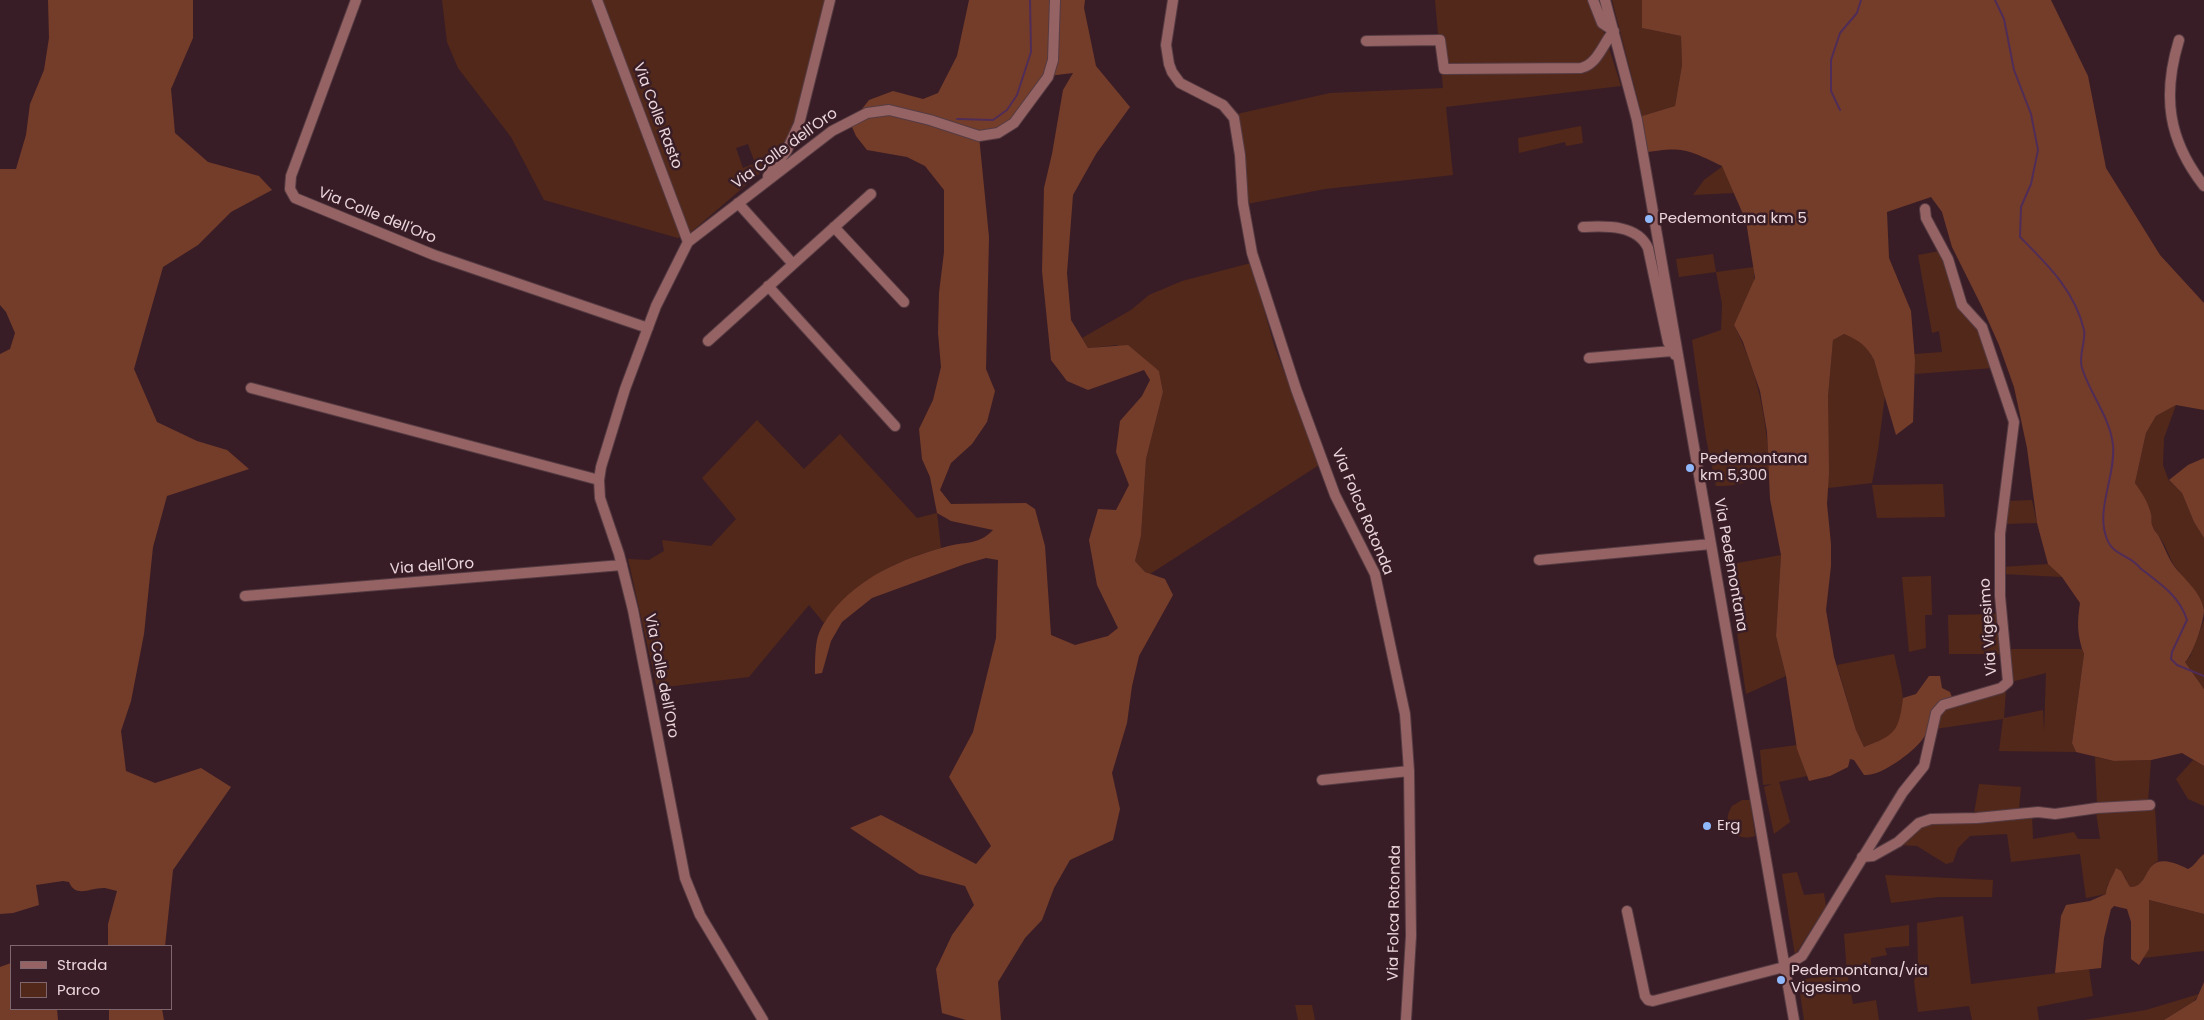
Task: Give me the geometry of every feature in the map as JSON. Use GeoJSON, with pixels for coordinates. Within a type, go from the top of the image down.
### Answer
{"type":"FeatureCollection","features":[{"type":"Feature","properties":{"kind":"street","name":"Via Colle dell'Oro"},"geometry":{"type":"LineString","coordinates":[[356,0],[291,176],[290,189],[295,198],[434,255],[648,328]]}},
{"type":"Feature","properties":{"kind":"street","name":"Via Colle Rasto"},"geometry":{"type":"LineString","coordinates":[[597,0],[688,242]]}},
{"type":"Feature","properties":{"kind":"street"},"geometry":{"type":"LineString","coordinates":[[751,192],[774,170],[787,150],[799,124],[830,0]]}},
{"type":"Feature","properties":{"kind":"street","name":"Via Colle dell'Oro"},"geometry":{"type":"LineString","coordinates":[[763,1020],[707,928],[687,883],[633,610],[622,565],[600,498],[599,480],[625,389],[656,306],[688,242],[751,192],[789,166],[837,127],[873,111],[889,110],[930,120],[973,135],[989,135],[1007,129],[1014,123],[1048,76],[1053,60],[1055,0]]}},
{"type":"Feature","properties":{"kind":"street","name":"Via Folca Rotonda"},"geometry":{"type":"LineString","coordinates":[[1173,0],[1166,45],[1169,64],[1180,83],[1223,106],[1234,118],[1240,155],[1243,203],[1252,253],[1296,389],[1335,495],[1375,574],[1405,714],[1409,771],[1412,832],[1411,936],[1406,1020]]}},
{"type":"Feature","properties":{"kind":"street"},"geometry":{"type":"LineString","coordinates":[[1366,41],[1440,40],[1444,69],[1575,69],[1591,65],[1614,31],[1602,23],[1592,0]]}},
{"type":"Feature","properties":{"kind":"street","name":"Via Pedemontana"},"geometry":{"type":"LineString","coordinates":[[1605,0],[1637,120],[1794,1020]]}},
{"type":"Feature","properties":{"kind":"street"},"geometry":{"type":"LineString","coordinates":[[2179,40],[2170,76],[2169,108],[2173,127],[2184,154],[2204,186]]}},
{"type":"Feature","properties":{"kind":"street"},"geometry":{"type":"LineString","coordinates":[[708,341],[871,194]]}},
{"type":"Feature","properties":{"kind":"street"},"geometry":{"type":"LineString","coordinates":[[738,203],[793,264]]}},
{"type":"Feature","properties":{"kind":"street","name":"Via Vigesimo"},"geometry":{"type":"LineString","coordinates":[[1784,968],[1802,956],[1903,792],[1924,766],[1936,713],[1943,705],[2001,688],[2008,682],[2000,596],[2000,534],[2014,422],[1982,327],[1962,305],[1948,259],[1926,218],[1925,209]]}},
{"type":"Feature","properties":{"kind":"street"},"geometry":{"type":"LineString","coordinates":[[834,227],[904,302]]}},
{"type":"Feature","properties":{"kind":"street"},"geometry":{"type":"LineString","coordinates":[[1583,227],[1620,228],[1644,240],[1648,248],[1668,342],[1678,360]]}},
{"type":"Feature","properties":{"kind":"street"},"geometry":{"type":"LineString","coordinates":[[768,286],[896,426]]}},
{"type":"Feature","properties":{"kind":"street"},"geometry":{"type":"LineString","coordinates":[[1589,358],[1672,351]]}},
{"type":"Feature","properties":{"kind":"street"},"geometry":{"type":"LineString","coordinates":[[251,388],[599,480]]}},
{"type":"Feature","properties":{"kind":"street"},"geometry":{"type":"LineString","coordinates":[[1539,560],[1711,544]]}},
{"type":"Feature","properties":{"kind":"street","name":"Via dell'Oro"},"geometry":{"type":"LineString","coordinates":[[245,596],[622,565]]}},
{"type":"Feature","properties":{"kind":"street"},"geometry":{"type":"LineString","coordinates":[[1322,780],[1409,771]]}},
{"type":"Feature","properties":{"kind":"street"},"geometry":{"type":"LineString","coordinates":[[1862,857],[1873,856],[1898,842],[1919,823],[1931,819],[1976,818],[2038,812],[2054,814],[2097,808],[2150,805]]}},
{"type":"Feature","properties":{"kind":"street"},"geometry":{"type":"LineString","coordinates":[[1627,910],[1644,996],[1648,1000],[1653,1001],[1784,968]]}},
{"type":"Feature","properties":{"kind":"green space"},"geometry":{"type":"Polygon","coordinates":[[[442,0],[826,0],[791,134],[759,174],[691,232],[678,238],[544,200],[511,137],[458,68],[447,42],[442,0]],[[748,144],[736,148],[743,168],[755,163],[748,144]]]}},
{"type":"Feature","properties":{"kind":"green space"},"geometry":{"type":"Polygon","coordinates":[[[1435,0],[1594,0],[1621,86],[1446,107],[1453,175],[1325,189],[1247,204],[1237,114],[1330,93],[1443,88],[1435,0]]]}},
{"type":"Feature","properties":{"kind":"green space"},"geometry":{"type":"Polygon","coordinates":[[[1612,0],[1642,0],[1642,28],[1681,36],[1682,65],[1675,106],[1642,116],[1612,0]]]}},
{"type":"Feature","properties":{"kind":"green space"},"geometry":{"type":"Polygon","coordinates":[[[1581,126],[1583,143],[1566,146],[1565,142],[1519,153],[1518,138],[1581,126]]]}},
{"type":"Feature","properties":{"kind":"green space"},"geometry":{"type":"Polygon","coordinates":[[[1723,166],[1734,193],[1693,195],[1704,180],[1723,166]]]}},
{"type":"Feature","properties":{"kind":"green space"},"geometry":{"type":"Polygon","coordinates":[[[1940,251],[1979,328],[1993,368],[1915,374],[1914,354],[1942,352],[1939,331],[1932,333],[1918,255],[1940,251]]]}},
{"type":"Feature","properties":{"kind":"green space"},"geometry":{"type":"Polygon","coordinates":[[[1713,254],[1716,272],[1679,277],[1676,259],[1713,254]]]}},
{"type":"Feature","properties":{"kind":"green space"},"geometry":{"type":"Polygon","coordinates":[[[1251,263],[1274,345],[1319,465],[1150,574],[1145,572],[1135,561],[1141,536],[1146,459],[1163,392],[1159,371],[1117,345],[1088,348],[1082,338],[1131,310],[1149,295],[1182,281],[1251,263]]]}},
{"type":"Feature","properties":{"kind":"green space"},"geometry":{"type":"Polygon","coordinates":[[[1754,267],[1754,282],[1734,325],[1749,360],[1760,396],[1766,432],[1769,470],[1744,483],[1724,486],[1716,486],[1706,438],[1692,340],[1721,330],[1722,304],[1716,272],[1754,267]]]}},
{"type":"Feature","properties":{"kind":"green space"},"geometry":{"type":"Polygon","coordinates":[[[1844,334],[1858,339],[1868,349],[1874,360],[1885,395],[1872,483],[1828,488],[1828,397],[1833,340],[1844,334]]]}},
{"type":"Feature","properties":{"kind":"green space"},"geometry":{"type":"Polygon","coordinates":[[[2176,405],[2164,438],[2163,465],[2169,481],[2182,493],[2194,522],[2204,538],[2204,609],[2198,596],[2173,564],[2164,544],[2152,526],[2151,514],[2135,483],[2146,433],[2156,416],[2176,405]]]}},
{"type":"Feature","properties":{"kind":"green space"},"geometry":{"type":"Polygon","coordinates":[[[757,420],[804,469],[840,434],[917,518],[937,513],[941,548],[906,560],[876,575],[849,596],[824,623],[809,605],[749,677],[657,688],[628,559],[649,560],[664,551],[662,540],[711,546],[736,519],[702,478],[757,420]]]}},
{"type":"Feature","properties":{"kind":"green space"},"geometry":{"type":"Polygon","coordinates":[[[1943,484],[1945,517],[1877,518],[1872,485],[1943,484]]]}},
{"type":"Feature","properties":{"kind":"green space"},"geometry":{"type":"Polygon","coordinates":[[[2032,500],[2037,523],[2003,524],[2008,501],[2032,500]]]}},
{"type":"Feature","properties":{"kind":"green space"},"geometry":{"type":"Polygon","coordinates":[[[1781,555],[1776,636],[1786,676],[1746,694],[1727,565],[1781,555]]]}},
{"type":"Feature","properties":{"kind":"green space"},"geometry":{"type":"Polygon","coordinates":[[[2048,564],[2062,577],[2003,574],[2002,567],[2048,564]]]}},
{"type":"Feature","properties":{"kind":"green space"},"geometry":{"type":"Polygon","coordinates":[[[1931,576],[1932,615],[1925,615],[1926,648],[1909,652],[1902,577],[1931,576]]]}},
{"type":"Feature","properties":{"kind":"green space"},"geometry":{"type":"Polygon","coordinates":[[[1999,614],[2004,654],[1949,654],[1948,615],[1999,614]]]}},
{"type":"Feature","properties":{"kind":"green space"},"geometry":{"type":"Polygon","coordinates":[[[2204,620],[2204,689],[2185,662],[2190,657],[2204,620]]]}},
{"type":"Feature","properties":{"kind":"green space"},"geometry":{"type":"Polygon","coordinates":[[[2008,649],[2082,649],[2084,654],[2072,743],[2076,752],[1999,751],[2003,719],[1935,729],[1938,718],[1947,707],[2006,690],[2004,718],[2043,710],[2044,732],[2046,673],[2011,682],[2008,649]]]}},
{"type":"Feature","properties":{"kind":"green space"},"geometry":{"type":"Polygon","coordinates":[[[1894,654],[1901,683],[1903,703],[1900,722],[1895,731],[1889,736],[1864,747],[1856,730],[1837,665],[1894,654]]]}},
{"type":"Feature","properties":{"kind":"green space"},"geometry":{"type":"Polygon","coordinates":[[[1797,745],[1807,776],[1779,782],[1790,822],[1774,834],[1764,787],[1772,784],[1763,785],[1760,750],[1797,745]]]}},
{"type":"Feature","properties":{"kind":"green space"},"geometry":{"type":"Polygon","coordinates":[[[2095,757],[2114,761],[2151,760],[2148,803],[2097,804],[2095,757]]]}},
{"type":"Feature","properties":{"kind":"green space"},"geometry":{"type":"Polygon","coordinates":[[[2193,760],[2204,766],[2204,806],[2188,799],[2176,779],[2193,760]]]}},
{"type":"Feature","properties":{"kind":"green space"},"geometry":{"type":"Polygon","coordinates":[[[1979,784],[2021,787],[2019,810],[1974,814],[1979,784]]]}},
{"type":"Feature","properties":{"kind":"green space"},"geometry":{"type":"Polygon","coordinates":[[[1742,800],[1750,800],[1755,836],[1741,837],[1729,825],[1728,819],[1732,806],[1742,800]]]}},
{"type":"Feature","properties":{"kind":"green space"},"geometry":{"type":"Polygon","coordinates":[[[2155,808],[2158,861],[2153,864],[2142,881],[2135,887],[2130,888],[2125,877],[2114,876],[2107,886],[2106,894],[2086,898],[2080,854],[2011,862],[2007,834],[1970,836],[1958,848],[1953,862],[1946,864],[1917,846],[1900,845],[1923,826],[1930,824],[1969,823],[2032,815],[2033,839],[2074,832],[2078,839],[2100,839],[2096,812],[2155,808]]]}},
{"type":"Feature","properties":{"kind":"green space"},"geometry":{"type":"Polygon","coordinates":[[[1797,872],[1804,895],[1824,893],[1826,906],[1795,955],[1782,874],[1797,872]]]}},
{"type":"Feature","properties":{"kind":"green space"},"geometry":{"type":"Polygon","coordinates":[[[1885,875],[1993,880],[1992,897],[1939,897],[1891,903],[1885,875]]]}},
{"type":"Feature","properties":{"kind":"green space"},"geometry":{"type":"Polygon","coordinates":[[[2148,900],[2204,914],[2204,951],[2143,958],[2149,948],[2148,900]]]}},
{"type":"Feature","properties":{"kind":"green space"},"geometry":{"type":"Polygon","coordinates":[[[1963,916],[1971,984],[2089,969],[2093,996],[2037,1007],[2039,1020],[1972,1020],[1969,1006],[1918,1012],[1914,981],[1918,967],[1917,923],[1963,916]]]}},
{"type":"Feature","properties":{"kind":"green space"},"geometry":{"type":"Polygon","coordinates":[[[1909,925],[1909,946],[1885,948],[1887,955],[1871,958],[1871,969],[1847,973],[1844,934],[1909,925]]]}},
{"type":"Feature","properties":{"kind":"green space"},"geometry":{"type":"Polygon","coordinates":[[[1847,973],[1853,1004],[1876,1000],[1879,1020],[1804,1020],[1798,980],[1847,973]]]}},
{"type":"Feature","properties":{"kind":"green space"},"geometry":{"type":"Polygon","coordinates":[[[2199,994],[2193,1002],[2164,1020],[2084,1020],[2146,1010],[2199,994]]]}},
{"type":"Feature","properties":{"kind":"green space"},"geometry":{"type":"Polygon","coordinates":[[[1295,1005],[1312,1005],[1315,1020],[1298,1020],[1295,1005]]]}},
{"type":"Feature","properties":{"kind":"shaded area"},"geometry":{"type":"Polygon","coordinates":[[[48,0],[193,0],[193,38],[171,89],[175,133],[208,162],[259,176],[272,190],[231,212],[198,245],[163,267],[134,369],[157,422],[197,441],[227,450],[249,469],[167,496],[153,547],[144,634],[131,701],[121,731],[126,771],[155,783],[201,768],[231,787],[173,870],[165,945],[108,945],[108,924],[117,891],[105,888],[80,891],[72,887],[69,882],[63,881],[36,885],[39,905],[13,913],[0,914],[0,354],[10,349],[15,333],[6,312],[0,305],[0,169],[16,169],[26,135],[30,104],[44,70],[49,38],[48,0]]]}},
{"type":"Feature","properties":{"kind":"shaded area"},"geometry":{"type":"Polygon","coordinates":[[[969,0],[1085,0],[1084,8],[1096,66],[1130,107],[1096,154],[1073,195],[1067,273],[1071,320],[1088,348],[1128,345],[1159,371],[1163,392],[1146,459],[1141,536],[1135,561],[1145,572],[1165,579],[1173,595],[1139,656],[1132,686],[1127,723],[1112,773],[1120,809],[1113,840],[1070,860],[1054,888],[1042,920],[1025,938],[998,982],[1001,1020],[966,1020],[942,1013],[936,969],[952,935],[974,905],[965,886],[919,874],[850,828],[881,815],[976,864],[991,846],[949,777],[973,732],[996,638],[998,560],[986,558],[965,564],[872,598],[842,622],[831,641],[822,673],[815,674],[816,644],[824,622],[842,600],[855,589],[882,571],[913,557],[952,545],[982,539],[993,530],[951,521],[937,513],[930,477],[922,459],[919,429],[933,400],[941,367],[938,333],[939,293],[944,252],[944,190],[925,166],[907,157],[867,150],[856,136],[852,127],[855,118],[869,100],[893,91],[923,99],[938,93],[957,56],[969,0]],[[1073,73],[1048,76],[1014,123],[979,136],[989,237],[986,369],[995,391],[987,422],[972,444],[951,463],[940,490],[951,504],[1026,503],[1035,509],[1045,546],[1051,635],[1075,645],[1108,636],[1118,628],[1097,585],[1089,540],[1098,509],[1116,510],[1129,485],[1116,452],[1120,421],[1142,396],[1150,380],[1144,370],[1088,390],[1067,381],[1051,360],[1042,271],[1044,188],[1063,90],[1073,73]]]}},
{"type":"Feature","properties":{"kind":"shaded area"},"geometry":{"type":"Polygon","coordinates":[[[1642,0],[2051,0],[2088,76],[2106,168],[2160,255],[2204,303],[2204,410],[2176,405],[2156,416],[2146,433],[2135,483],[2150,510],[2152,526],[2169,558],[2196,592],[2204,610],[2198,638],[2185,662],[2204,689],[2204,766],[2182,753],[2151,760],[2114,761],[2076,752],[2072,743],[2084,654],[2078,629],[2080,603],[2062,577],[2048,564],[2037,523],[2027,448],[2014,387],[1999,345],[1952,247],[1942,212],[1931,197],[1887,212],[1889,258],[1911,311],[1915,361],[1913,422],[1896,435],[1871,355],[1862,344],[1844,334],[1833,340],[1828,397],[1829,473],[1827,504],[1831,566],[1826,610],[1834,657],[1856,730],[1864,747],[1883,739],[1894,731],[1900,718],[1903,698],[1916,694],[1929,676],[1940,676],[1942,688],[1950,692],[1952,697],[1939,706],[1922,740],[1887,768],[1871,775],[1864,775],[1854,760],[1850,759],[1848,767],[1830,776],[1809,781],[1797,749],[1786,676],[1776,636],[1781,555],[1770,499],[1767,432],[1760,391],[1743,342],[1734,325],[1755,278],[1746,221],[1722,166],[1684,150],[1642,153],[1637,120],[1642,116],[1675,106],[1682,65],[1681,36],[1642,28],[1642,0]]]}},
{"type":"Feature","properties":{"kind":"shaded area"},"geometry":{"type":"Polygon","coordinates":[[[2204,458],[2204,538],[2194,522],[2182,493],[2169,480],[2188,465],[2204,458]]]}},
{"type":"Feature","properties":{"kind":"shaded area"},"geometry":{"type":"Polygon","coordinates":[[[2204,854],[2204,914],[2149,900],[2149,949],[2139,965],[2131,959],[2131,922],[2127,909],[2114,906],[2111,909],[2104,938],[2101,968],[2055,973],[2061,916],[2066,905],[2090,901],[2106,894],[2108,884],[2116,868],[2121,871],[2130,887],[2142,881],[2154,864],[2162,861],[2188,869],[2204,854]]]}},
{"type":"Feature","properties":{"kind":"shaded area"},"geometry":{"type":"Polygon","coordinates":[[[10,963],[10,1010],[57,1010],[58,1020],[0,1020],[0,967],[10,963]]]}},
{"type":"Feature","properties":{"kind":"shaded area"},"geometry":{"type":"Polygon","coordinates":[[[2204,982],[2204,1020],[2164,1020],[2196,1000],[2204,982]]]}},
{"type":"Feature","properties":{"kind":"shaded area"},"geometry":{"type":"Polygon","coordinates":[[[109,1010],[162,1010],[164,1020],[109,1020],[109,1010]]]}},
{"type":"Feature","properties":{"kind":"waterway"},"geometry":{"type":"LineString","coordinates":[[957,119],[993,120],[1007,110],[1017,95],[1031,52],[1030,0]]}},
{"type":"Feature","properties":{"kind":"waterway"},"geometry":{"type":"LineString","coordinates":[[1840,110],[1831,91],[1831,60],[1840,33],[1857,13],[1861,0]]}},
{"type":"Feature","properties":{"kind":"waterway"},"geometry":{"type":"LineString","coordinates":[[1995,0],[2004,19],[2014,70],[2031,114],[2038,150],[2031,184],[2021,207],[2020,237],[2059,279],[2080,316],[2084,330],[2082,368],[2104,415],[2111,435],[2113,445],[2112,469],[2103,516],[2107,539],[2113,549],[2132,560],[2162,585],[2184,611],[2187,620],[2172,652],[2171,659],[2177,665],[2204,676]]}},
{"type":"Feature","properties":{"kind":"place","name":"Pedemontana km 5"},"geometry":{"type":"Point","coordinates":[1649,219]}},
{"type":"Feature","properties":{"kind":"place","name":"Pedemontana km 5,300"},"geometry":{"type":"Point","coordinates":[1690,468]}},
{"type":"Feature","properties":{"kind":"place","name":"Erg"},"geometry":{"type":"Point","coordinates":[1707,826]}},
{"type":"Feature","properties":{"kind":"place","name":"Pedemontana/via Vigesimo"},"geometry":{"type":"Point","coordinates":[1781,980]}}]}
